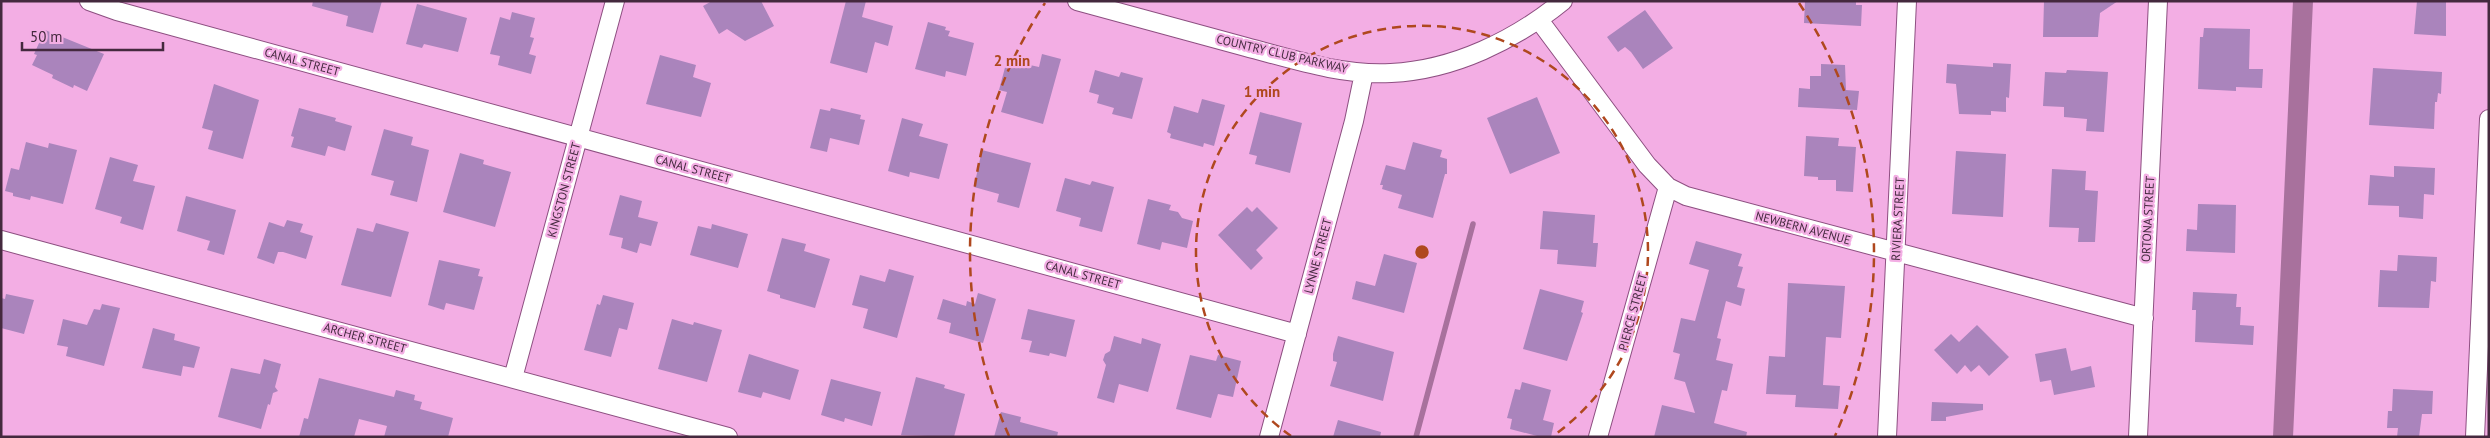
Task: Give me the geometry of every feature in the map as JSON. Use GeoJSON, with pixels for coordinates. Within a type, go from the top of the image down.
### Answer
{"type":"FeatureCollection","features":[{"type":"Feature","properties":{"kind":"street","name":"CANAL STREET"},"geometry":{"type":"LineString","coordinates":[[89,1],[116,11],[1297,334]]}},
{"type":"Feature","properties":{"kind":"street","name":"KINGSTON STREET"},"geometry":{"type":"LineString","coordinates":[[513,378],[615,1]]}},
{"type":"Feature","properties":{"kind":"street","name":"COUNTRY CLUB PARKWAY"},"geometry":{"type":"LineString","coordinates":[[1077,1],[1294,60],[1364,74],[1401,72],[1447,63],[1500,43],[1539,20],[1563,1]]}},
{"type":"Feature","properties":{"kind":"street","name":"RIVIERA STREET"},"geometry":{"type":"LineString","coordinates":[[1888,437],[1907,1]]}},
{"type":"Feature","properties":{"kind":"street","name":"ORTONA STREET"},"geometry":{"type":"LineString","coordinates":[[2138,437],[2158,1]]}},
{"type":"Feature","properties":{"kind":"street","name":"NEWBERN AVENUE"},"geometry":{"type":"LineString","coordinates":[[1539,20],[1647,165],[1668,187],[1686,196],[1897,254],[2144,318]]}},
{"type":"Feature","properties":{"kind":"street","name":"LYNNE STREET"},"geometry":{"type":"LineString","coordinates":[[1268,437],[1297,334],[1364,74]]}},
{"type":"Feature","properties":{"kind":"street"},"geometry":{"type":"LineString","coordinates":[[2475,437],[2484,354],[2489,119]]}},
{"type":"Feature","properties":{"kind":"street","name":"PIERCE STREET"},"geometry":{"type":"LineString","coordinates":[[1598,437],[1668,187]]}},
{"type":"Feature","properties":{"kind":"street","name":"ARCHER STREET"},"geometry":{"type":"LineString","coordinates":[[1,240],[728,437]]}},
{"type":"Feature","properties":{"kind":"building"},"geometry":{"type":"Polygon","coordinates":[[[313,1],[382,1],[373,33],[346,26],[348,16],[312,6],[313,1]]]}},
{"type":"Feature","properties":{"kind":"building"},"geometry":{"type":"Polygon","coordinates":[[[712,1],[761,1],[774,26],[745,41],[727,29],[719,34],[703,6],[712,1]]]}},
{"type":"Feature","properties":{"kind":"building"},"geometry":{"type":"Polygon","coordinates":[[[846,1],[866,1],[862,17],[893,26],[888,46],[875,42],[867,73],[830,63],[846,1]]]}},
{"type":"Feature","properties":{"kind":"building"},"geometry":{"type":"Polygon","coordinates":[[[1805,1],[1856,1],[1856,5],[1862,5],[1861,26],[1804,23],[1805,1]]]}},
{"type":"Feature","properties":{"kind":"building"},"geometry":{"type":"Polygon","coordinates":[[[2044,1],[2118,1],[2100,13],[2098,37],[2043,37],[2044,1]]]}},
{"type":"Feature","properties":{"kind":"building"},"geometry":{"type":"Polygon","coordinates":[[[2417,1],[2446,1],[2446,36],[2414,34],[2417,1]]]}},
{"type":"Feature","properties":{"kind":"building"},"geometry":{"type":"Polygon","coordinates":[[[417,4],[467,18],[458,52],[424,44],[422,48],[406,44],[417,4]]]}},
{"type":"Feature","properties":{"kind":"building"},"geometry":{"type":"Polygon","coordinates":[[[1645,10],[1673,48],[1643,69],[1631,52],[1625,47],[1618,52],[1607,37],[1645,10]]]}},
{"type":"Feature","properties":{"kind":"building"},"geometry":{"type":"Polygon","coordinates":[[[512,12],[535,18],[530,37],[534,38],[529,54],[536,56],[531,74],[498,65],[500,56],[490,54],[500,17],[510,20],[512,12]]]}},
{"type":"Feature","properties":{"kind":"building"},"geometry":{"type":"Polygon","coordinates":[[[928,22],[946,27],[945,30],[950,31],[948,36],[974,43],[966,76],[946,71],[945,77],[915,69],[928,22]]]}},
{"type":"Feature","properties":{"kind":"building"},"geometry":{"type":"Polygon","coordinates":[[[2204,28],[2250,29],[2249,69],[2263,69],[2262,88],[2236,87],[2236,91],[2198,89],[2200,37],[2203,37],[2204,28]]]}},
{"type":"Feature","properties":{"kind":"building"},"geometry":{"type":"Polygon","coordinates":[[[45,30],[104,54],[87,91],[74,85],[73,88],[52,78],[53,75],[32,65],[37,55],[34,54],[45,30]]]}},
{"type":"Feature","properties":{"kind":"building"},"geometry":{"type":"Polygon","coordinates":[[[1042,54],[1061,59],[1043,124],[1001,112],[1007,92],[999,90],[1007,60],[1039,67],[1042,54]]]}},
{"type":"Feature","properties":{"kind":"building"},"geometry":{"type":"Polygon","coordinates":[[[660,55],[696,65],[693,77],[711,83],[701,117],[646,104],[660,55]]]}},
{"type":"Feature","properties":{"kind":"building"},"geometry":{"type":"Polygon","coordinates":[[[1993,63],[2011,64],[2009,98],[2006,97],[2006,112],[1991,111],[1991,115],[1959,114],[1956,84],[1946,83],[1947,64],[1993,67],[1993,63]]]}},
{"type":"Feature","properties":{"kind":"building"},"geometry":{"type":"Polygon","coordinates":[[[1821,64],[1845,65],[1846,90],[1859,91],[1857,110],[1798,107],[1799,88],[1810,89],[1810,76],[1821,76],[1821,64]]]}},
{"type":"Feature","properties":{"kind":"building"},"geometry":{"type":"Polygon","coordinates":[[[2373,68],[2442,72],[2441,94],[2438,93],[2437,102],[2435,102],[2434,129],[2369,125],[2373,68]]]}},
{"type":"Feature","properties":{"kind":"building"},"geometry":{"type":"Polygon","coordinates":[[[1095,70],[1119,77],[1121,72],[1143,78],[1132,119],[1112,114],[1114,108],[1097,103],[1099,95],[1089,92],[1095,70]]]}},
{"type":"Feature","properties":{"kind":"building"},"geometry":{"type":"Polygon","coordinates":[[[2067,70],[2108,72],[2104,132],[2086,131],[2087,119],[2064,117],[2064,107],[2043,106],[2045,72],[2066,73],[2067,70]]]}},
{"type":"Feature","properties":{"kind":"building"},"geometry":{"type":"Polygon","coordinates":[[[214,84],[259,100],[243,159],[208,149],[213,131],[202,128],[214,84]]]}},
{"type":"Feature","properties":{"kind":"building"},"geometry":{"type":"Polygon","coordinates":[[[1537,97],[1560,153],[1510,174],[1487,118],[1537,97]]]}},
{"type":"Feature","properties":{"kind":"building"},"geometry":{"type":"Polygon","coordinates":[[[1202,99],[1225,105],[1214,146],[1204,143],[1203,147],[1170,138],[1171,134],[1167,132],[1174,106],[1198,113],[1202,99]]]}},
{"type":"Feature","properties":{"kind":"building"},"geometry":{"type":"Polygon","coordinates":[[[299,108],[336,118],[335,121],[352,126],[345,151],[328,146],[325,156],[291,147],[294,137],[291,136],[299,108]]]}},
{"type":"Feature","properties":{"kind":"building"},"geometry":{"type":"Polygon","coordinates":[[[831,108],[861,115],[860,119],[865,120],[859,145],[830,138],[827,152],[810,148],[820,109],[830,111],[831,108]]]}},
{"type":"Feature","properties":{"kind":"building"},"geometry":{"type":"Polygon","coordinates":[[[1260,112],[1302,123],[1290,173],[1255,164],[1257,156],[1249,154],[1260,112]]]}},
{"type":"Feature","properties":{"kind":"building"},"geometry":{"type":"Polygon","coordinates":[[[902,118],[923,124],[919,136],[948,144],[939,179],[910,172],[909,177],[888,171],[902,118]]]}},
{"type":"Feature","properties":{"kind":"building"},"geometry":{"type":"Polygon","coordinates":[[[384,129],[413,137],[411,145],[429,150],[417,202],[390,195],[394,181],[371,175],[384,129]]]}},
{"type":"Feature","properties":{"kind":"building"},"geometry":{"type":"Polygon","coordinates":[[[1806,136],[1839,138],[1838,146],[1856,147],[1853,192],[1836,191],[1836,180],[1818,180],[1818,177],[1804,176],[1806,136]]]}},
{"type":"Feature","properties":{"kind":"building"},"geometry":{"type":"Polygon","coordinates":[[[26,142],[48,148],[49,143],[77,150],[63,204],[31,196],[30,200],[13,196],[13,193],[5,191],[11,168],[19,170],[26,142]]]}},
{"type":"Feature","properties":{"kind":"building"},"geometry":{"type":"Polygon","coordinates":[[[1413,142],[1442,150],[1440,157],[1447,159],[1447,174],[1445,174],[1433,218],[1398,208],[1402,195],[1382,189],[1383,185],[1380,185],[1386,165],[1405,170],[1413,142]]]}},
{"type":"Feature","properties":{"kind":"building"},"geometry":{"type":"Polygon","coordinates":[[[982,150],[1031,163],[1019,208],[997,202],[999,194],[974,187],[982,150]]]}},
{"type":"Feature","properties":{"kind":"building"},"geometry":{"type":"Polygon","coordinates":[[[1956,151],[2006,154],[2003,217],[1952,214],[1956,151]]]}},
{"type":"Feature","properties":{"kind":"building"},"geometry":{"type":"Polygon","coordinates":[[[460,153],[484,160],[483,164],[511,172],[495,227],[443,212],[460,153]]]}},
{"type":"Feature","properties":{"kind":"building"},"geometry":{"type":"Polygon","coordinates":[[[110,157],[138,165],[133,181],[155,186],[143,230],[120,223],[122,217],[95,209],[110,157]]]}},
{"type":"Feature","properties":{"kind":"building"},"geometry":{"type":"Polygon","coordinates":[[[2394,166],[2435,168],[2434,195],[2424,194],[2423,219],[2399,217],[2399,206],[2368,205],[2370,175],[2394,177],[2394,166]]]}},
{"type":"Feature","properties":{"kind":"building"},"geometry":{"type":"Polygon","coordinates":[[[2052,169],[2086,171],[2085,190],[2098,191],[2095,242],[2078,242],[2079,228],[2049,227],[2052,169]]]}},
{"type":"Feature","properties":{"kind":"building"},"geometry":{"type":"Polygon","coordinates":[[[1065,178],[1090,185],[1092,181],[1114,187],[1102,232],[1079,226],[1081,218],[1056,211],[1065,178]]]}},
{"type":"Feature","properties":{"kind":"building"},"geometry":{"type":"Polygon","coordinates":[[[620,195],[642,201],[638,217],[658,222],[651,246],[640,243],[637,253],[621,248],[623,238],[609,235],[620,195]]]}},
{"type":"Feature","properties":{"kind":"building"},"geometry":{"type":"Polygon","coordinates":[[[186,196],[236,210],[224,255],[207,250],[210,241],[177,231],[186,196]]]}},
{"type":"Feature","properties":{"kind":"building"},"geometry":{"type":"Polygon","coordinates":[[[1148,199],[1171,205],[1169,210],[1178,212],[1182,218],[1193,221],[1187,248],[1162,242],[1160,250],[1137,244],[1148,199]]]}},
{"type":"Feature","properties":{"kind":"building"},"geometry":{"type":"Polygon","coordinates":[[[2198,204],[2236,205],[2235,253],[2186,251],[2187,229],[2197,230],[2198,204]]]}},
{"type":"Feature","properties":{"kind":"building"},"geometry":{"type":"Polygon","coordinates":[[[1247,207],[1252,212],[1257,207],[1278,228],[1256,250],[1263,258],[1251,270],[1218,235],[1247,207]]]}},
{"type":"Feature","properties":{"kind":"building"},"geometry":{"type":"Polygon","coordinates":[[[1543,211],[1595,215],[1593,243],[1598,243],[1596,267],[1557,264],[1558,250],[1540,249],[1543,211]]]}},
{"type":"Feature","properties":{"kind":"building"},"geometry":{"type":"Polygon","coordinates":[[[287,220],[303,224],[300,232],[313,236],[306,259],[283,252],[278,252],[274,264],[257,258],[269,222],[284,227],[287,220]]]}},
{"type":"Feature","properties":{"kind":"building"},"geometry":{"type":"Polygon","coordinates":[[[376,223],[409,232],[391,297],[341,285],[357,228],[373,232],[376,223]]]}},
{"type":"Feature","properties":{"kind":"building"},"geometry":{"type":"Polygon","coordinates":[[[712,224],[748,234],[738,268],[690,255],[698,226],[711,229],[712,224]]]}},
{"type":"Feature","properties":{"kind":"building"},"geometry":{"type":"Polygon","coordinates":[[[782,238],[806,244],[804,251],[830,259],[815,308],[780,298],[780,295],[767,291],[782,238]]]}},
{"type":"Feature","properties":{"kind":"building"},"geometry":{"type":"Polygon","coordinates":[[[1696,241],[1742,254],[1738,266],[1743,267],[1737,287],[1745,289],[1741,306],[1726,301],[1717,338],[1721,339],[1716,360],[1733,364],[1727,391],[1722,390],[1714,423],[1747,432],[1746,437],[1654,437],[1662,405],[1695,413],[1685,382],[1674,379],[1680,354],[1673,352],[1681,318],[1695,321],[1709,270],[1689,264],[1696,241]]]}},
{"type":"Feature","properties":{"kind":"building"},"geometry":{"type":"Polygon","coordinates":[[[1384,254],[1417,263],[1404,313],[1352,299],[1356,281],[1375,286],[1384,254]]]}},
{"type":"Feature","properties":{"kind":"building"},"geometry":{"type":"Polygon","coordinates":[[[2398,255],[2437,257],[2436,282],[2431,281],[2429,308],[2378,307],[2380,270],[2397,271],[2398,255]]]}},
{"type":"Feature","properties":{"kind":"building"},"geometry":{"type":"Polygon","coordinates":[[[439,260],[480,269],[478,276],[483,277],[474,310],[446,303],[444,310],[428,305],[439,260]]]}},
{"type":"Feature","properties":{"kind":"building"},"geometry":{"type":"Polygon","coordinates":[[[889,269],[914,276],[897,338],[863,328],[868,309],[852,305],[860,275],[885,282],[889,269]]]}},
{"type":"Feature","properties":{"kind":"building"},"geometry":{"type":"Polygon","coordinates":[[[1788,283],[1845,286],[1841,338],[1826,337],[1823,385],[1840,386],[1838,409],[1795,407],[1796,395],[1766,394],[1769,356],[1785,357],[1788,283]]]}},
{"type":"Feature","properties":{"kind":"building"},"geometry":{"type":"Polygon","coordinates":[[[1540,289],[1584,301],[1581,312],[1583,313],[1567,361],[1523,349],[1540,289]]]}},
{"type":"Feature","properties":{"kind":"building"},"geometry":{"type":"Polygon","coordinates":[[[2193,292],[2237,294],[2236,307],[2241,307],[2240,325],[2254,326],[2253,345],[2195,342],[2196,310],[2192,310],[2193,292]]]}},
{"type":"Feature","properties":{"kind":"building"},"geometry":{"type":"Polygon","coordinates":[[[978,293],[996,299],[983,343],[949,333],[951,323],[937,319],[943,299],[966,306],[967,301],[975,304],[978,293]]]}},
{"type":"Feature","properties":{"kind":"building"},"geometry":{"type":"Polygon","coordinates":[[[6,294],[34,300],[24,334],[1,328],[1,298],[5,299],[6,294]]]}},
{"type":"Feature","properties":{"kind":"building"},"geometry":{"type":"Polygon","coordinates":[[[603,295],[634,303],[627,330],[619,328],[611,357],[584,350],[597,304],[600,305],[603,295]]]}},
{"type":"Feature","properties":{"kind":"building"},"geometry":{"type":"Polygon","coordinates":[[[102,304],[120,308],[104,366],[66,356],[68,347],[57,345],[63,319],[87,325],[94,309],[100,310],[102,304]]]}},
{"type":"Feature","properties":{"kind":"building"},"geometry":{"type":"Polygon","coordinates":[[[1028,309],[1075,320],[1066,357],[1050,353],[1049,356],[1029,352],[1032,341],[1021,339],[1028,309]]]}},
{"type":"Feature","properties":{"kind":"building"},"geometry":{"type":"Polygon","coordinates":[[[672,319],[693,325],[694,322],[722,330],[707,382],[658,369],[672,319]]]}},
{"type":"Feature","properties":{"kind":"building"},"geometry":{"type":"Polygon","coordinates":[[[1977,325],[2009,357],[1989,376],[1979,365],[1971,372],[1965,365],[1957,374],[1934,350],[1951,334],[1959,342],[1977,325]]]}},
{"type":"Feature","properties":{"kind":"building"},"geometry":{"type":"Polygon","coordinates":[[[153,328],[175,334],[174,340],[200,347],[194,368],[183,366],[181,376],[142,368],[153,328]]]}},
{"type":"Feature","properties":{"kind":"building"},"geometry":{"type":"Polygon","coordinates":[[[1114,336],[1141,344],[1142,338],[1161,344],[1148,392],[1119,384],[1114,403],[1097,398],[1106,365],[1103,360],[1105,354],[1110,351],[1114,336]]]}},
{"type":"Feature","properties":{"kind":"building"},"geometry":{"type":"Polygon","coordinates":[[[1338,336],[1394,352],[1383,401],[1330,386],[1337,362],[1333,361],[1333,354],[1338,336]]]}},
{"type":"Feature","properties":{"kind":"building"},"geometry":{"type":"Polygon","coordinates":[[[2066,348],[2071,371],[2091,366],[2095,387],[2054,395],[2051,380],[2040,382],[2035,354],[2066,348]]]}},
{"type":"Feature","properties":{"kind":"building"},"geometry":{"type":"Polygon","coordinates":[[[749,354],[799,370],[790,400],[763,392],[761,398],[738,392],[749,354]]]}},
{"type":"Feature","properties":{"kind":"building"},"geometry":{"type":"Polygon","coordinates":[[[1190,355],[1216,361],[1218,355],[1241,361],[1233,397],[1218,394],[1211,418],[1176,409],[1190,355]]]}},
{"type":"Feature","properties":{"kind":"building"},"geometry":{"type":"Polygon","coordinates":[[[264,359],[281,364],[275,387],[278,391],[273,393],[270,405],[268,404],[261,429],[218,417],[231,368],[260,374],[264,359]]]}},
{"type":"Feature","properties":{"kind":"building"},"geometry":{"type":"Polygon","coordinates":[[[916,377],[945,385],[944,388],[965,394],[954,437],[901,435],[916,377]]]}},
{"type":"Feature","properties":{"kind":"building"},"geometry":{"type":"Polygon","coordinates":[[[319,378],[394,397],[396,390],[415,395],[414,400],[422,402],[420,409],[453,418],[448,437],[384,437],[387,426],[359,419],[354,437],[299,437],[304,418],[308,419],[319,378]]]}},
{"type":"Feature","properties":{"kind":"building"},"geometry":{"type":"Polygon","coordinates":[[[831,379],[881,392],[872,426],[845,418],[844,422],[821,415],[831,379]]]}},
{"type":"Feature","properties":{"kind":"building"},"geometry":{"type":"Polygon","coordinates":[[[1522,382],[1551,390],[1543,420],[1554,423],[1551,437],[1541,437],[1510,429],[1512,419],[1507,418],[1515,389],[1520,390],[1522,382]]]}},
{"type":"Feature","properties":{"kind":"building"},"geometry":{"type":"Polygon","coordinates":[[[2393,389],[2433,391],[2432,414],[2422,414],[2419,437],[2397,437],[2398,428],[2387,428],[2388,411],[2392,411],[2393,389]]]}},
{"type":"Feature","properties":{"kind":"building"},"geometry":{"type":"Polygon","coordinates":[[[1932,402],[1983,404],[1983,410],[1946,417],[1946,421],[1931,421],[1932,402]]]}},
{"type":"Feature","properties":{"kind":"building"},"geometry":{"type":"Polygon","coordinates":[[[1001,412],[1021,417],[1020,422],[1058,432],[1057,437],[994,437],[1001,412]]]}},
{"type":"Feature","properties":{"kind":"building"},"geometry":{"type":"Polygon","coordinates":[[[1338,420],[1381,432],[1380,437],[1333,437],[1338,420]]]}},
{"type":"Feature","properties":{"kind":"waterway"},"geometry":{"type":"LineString","coordinates":[[2283,437],[2303,1]]}},
{"type":"Feature","properties":{"kind":"waterway"},"geometry":{"type":"LineString","coordinates":[[1416,437],[1473,224]]}}]}
